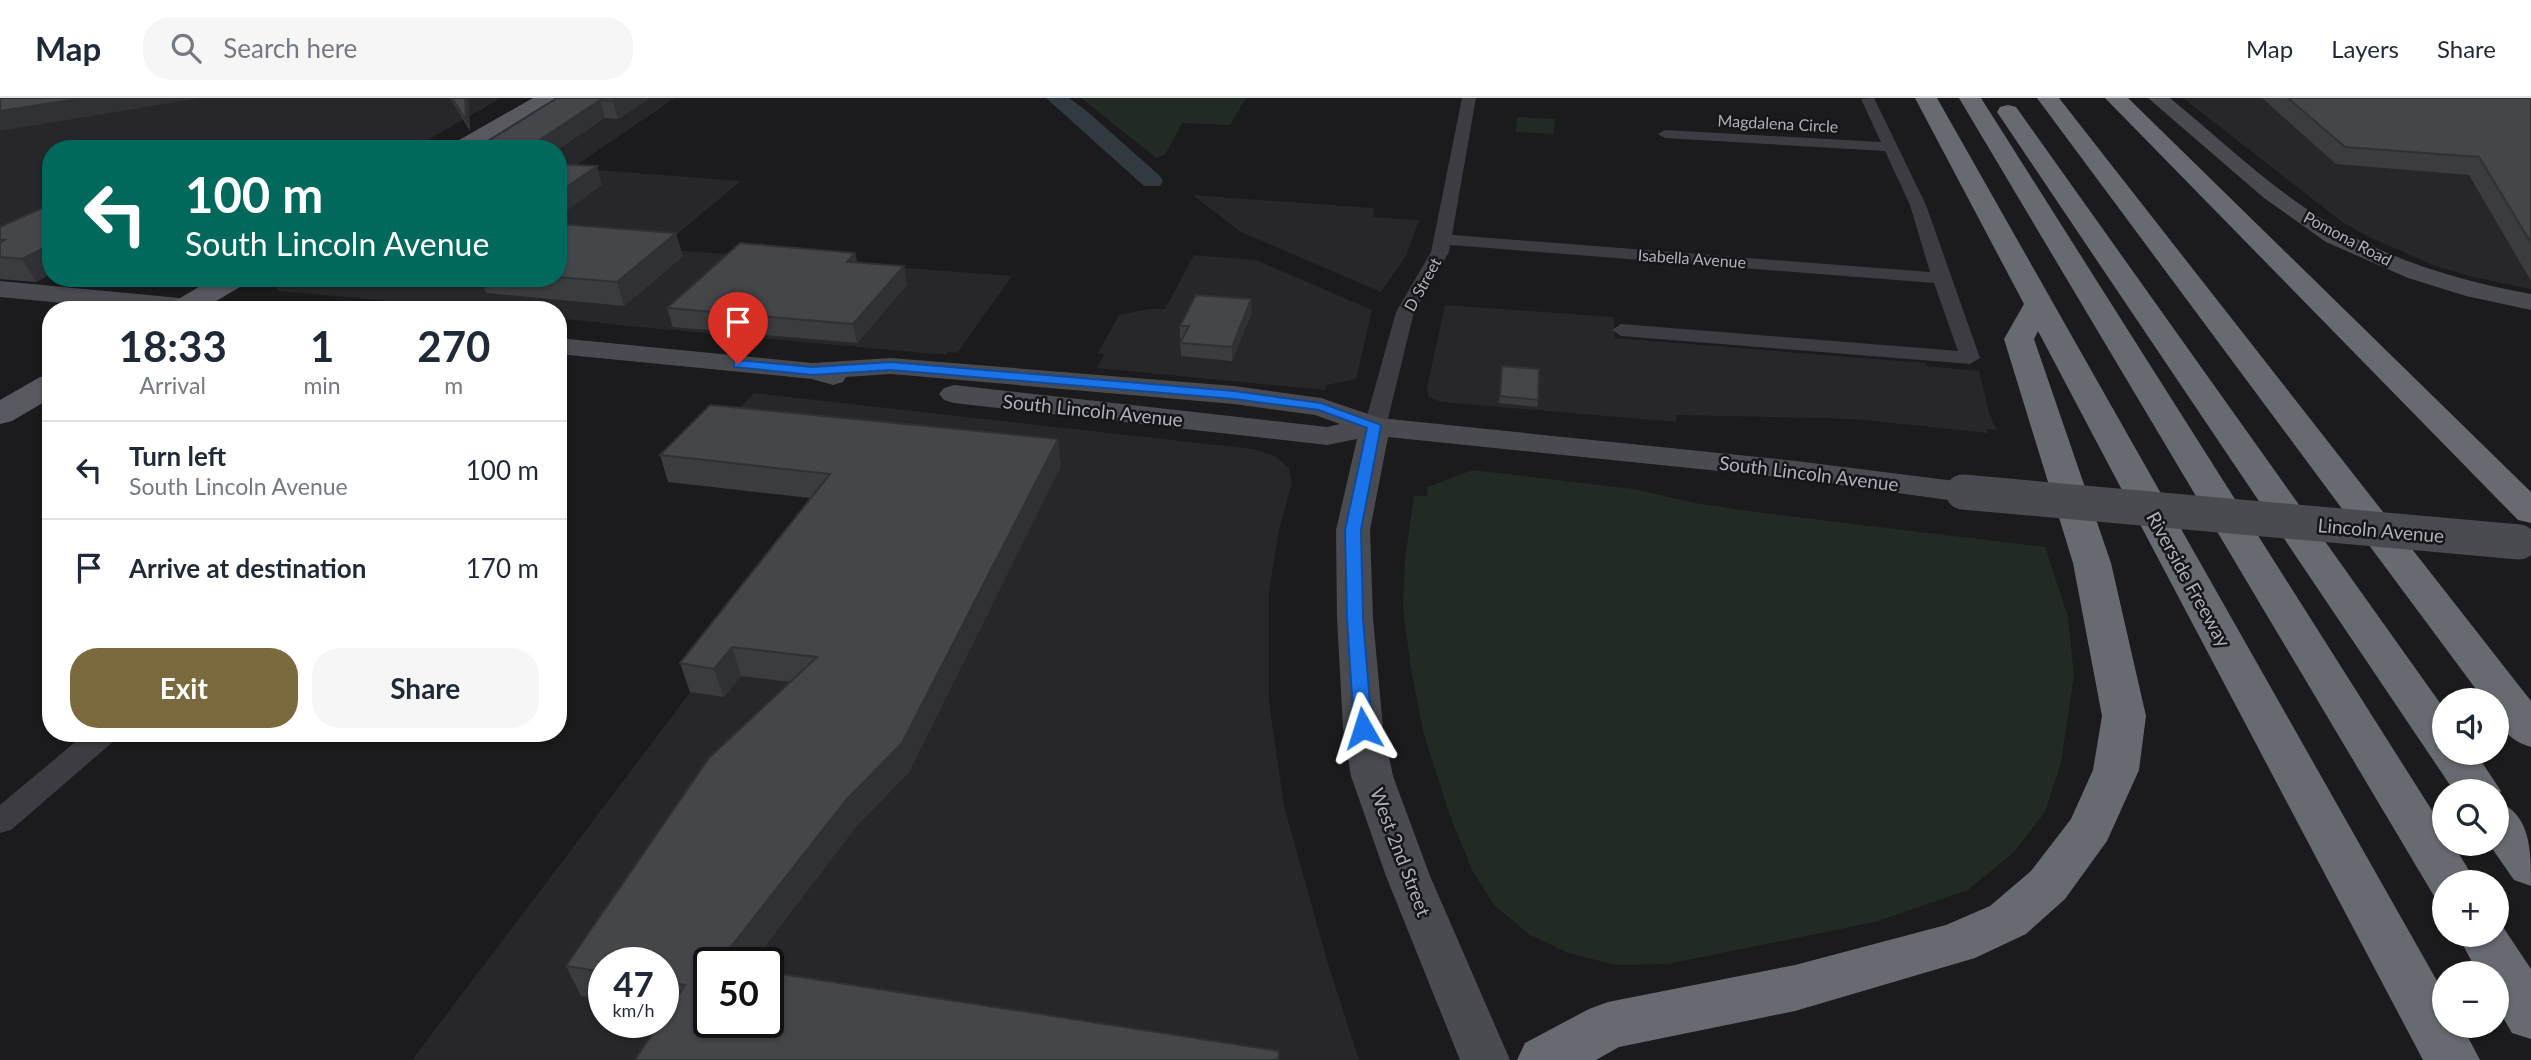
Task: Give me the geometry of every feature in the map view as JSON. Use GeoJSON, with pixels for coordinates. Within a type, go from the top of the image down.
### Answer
{"type":"FeatureCollection","features":[{"type":"Feature","properties":{"kind":"highway","name":"Riverside Freeway"},"geometry":{"type":"LineString","coordinates":[[1926,98],[2452,1060]]}},
{"type":"Feature","properties":{"kind":"highway"},"geometry":{"type":"LineString","coordinates":[[1970,98],[2444,870]]}},
{"type":"Feature","properties":{"kind":"highway"},"geometry":{"type":"LineString","coordinates":[[1998,98],[2432,725]]}},
{"type":"Feature","properties":{"kind":"highway"},"geometry":{"type":"LineString","coordinates":[[2048,98],[2531,732]]}},
{"type":"Feature","properties":{"kind":"highway"},"geometry":{"type":"LineString","coordinates":[[2116,98],[2527,533]]}},
{"type":"Feature","properties":{"kind":"highway"},"geometry":{"type":"LineString","coordinates":[[1545,1060],[1608,1026],[1796,988],[1957,943],[2008,920],[2048,885],[2090,828],[2116,770],[2124,716],[2092,564],[2019,339],[2038,305]]}},
{"type":"Feature","properties":{"kind":"highway"},"geometry":{"type":"LineString","coordinates":[[2509,836],[2531,867]]}},
{"type":"Feature","properties":{"kind":"highway"},"geometry":{"type":"LineString","coordinates":[[2490,947],[2531,1016]]}},
{"type":"Feature","properties":{"kind":"main road"},"geometry":{"type":"LineString","coordinates":[[476,140],[548,98]]}},
{"type":"Feature","properties":{"kind":"main road","name":"Pomona Road"},"geometry":{"type":"LineString","coordinates":[[2158,98],[2312,223],[2398,265],[2501,297],[2531,302]]}},
{"type":"Feature","properties":{"kind":"main road"},"geometry":{"type":"LineString","coordinates":[[196,301],[220,287]]}},
{"type":"Feature","properties":{"kind":"main road"},"geometry":{"type":"LineString","coordinates":[[0,289],[116,301]]}},
{"type":"Feature","properties":{"kind":"main road","name":"South Lincoln Avenue"},"geometry":{"type":"LineString","coordinates":[[567,350],[812,371],[881,387],[1326,436],[1374,426],[1783,469],[1963,492],[2242,519]]}},
{"type":"Feature","properties":{"kind":"main road"},"geometry":{"type":"LineString","coordinates":[[0,414],[42,389]]}},
{"type":"Feature","properties":{"kind":"main road","name":"West 2nd Street"},"geometry":{"type":"LineString","coordinates":[[1374,426],[1353,530],[1355,618],[1363,728],[1372,776],[1408,876],[1485,1060]]}},
{"type":"Feature","properties":{"kind":"main road","name":"Lincoln Avenue"},"geometry":{"type":"LineString","coordinates":[[2242,519],[2527,533]]}},
{"type":"Feature","properties":{"kind":"street","name":"D Street"},"geometry":{"type":"LineString","coordinates":[[1374,426],[1405,312],[1440,252],[1469,98]]}},
{"type":"Feature","properties":{"kind":"street"},"geometry":{"type":"LineString","coordinates":[[1621,330],[1970,358],[1918,205],[1868,99]]}},
{"type":"Feature","properties":{"kind":"street","name":"Magdalena Circle"},"geometry":{"type":"LineString","coordinates":[[1665,134],[1890,147]]}},
{"type":"Feature","properties":{"kind":"street","name":"Isabella Avenue"},"geometry":{"type":"LineString","coordinates":[[1443,239],[1941,278]]}},
{"type":"Feature","properties":{"kind":"street"},"geometry":{"type":"LineString","coordinates":[[0,822],[94,742]]}},
{"type":"Feature","properties":{"kind":"shaded area"},"geometry":{"type":"Polygon","coordinates":[[[0,98],[501,98],[428,140],[42,140],[42,272],[0,269],[0,98]]]}},
{"type":"Feature","properties":{"kind":"shaded area"},"geometry":{"type":"Polygon","coordinates":[[[581,98],[675,98],[572,168],[741,181],[659,249],[1012,276],[957,353],[948,352],[946,355],[567,319],[567,301],[390,301],[278,291],[277,287],[567,287],[567,140],[562,140],[581,98]]]}},
{"type":"Feature","properties":{"kind":"shaded area"},"geometry":{"type":"Polygon","coordinates":[[[1081,98],[1246,98],[1230,125],[1182,123],[1165,155],[1156,158],[1081,98]]]}},
{"type":"Feature","properties":{"kind":"shaded area"},"geometry":{"type":"Polygon","coordinates":[[[2183,98],[2531,98],[2531,289],[2435,266],[2369,237],[2342,222],[2183,98]]]}},
{"type":"Feature","properties":{"kind":"shaded area"},"geometry":{"type":"Polygon","coordinates":[[[1517,117],[1555,119],[1554,134],[1516,132],[1517,117]]]}},
{"type":"Feature","properties":{"kind":"shaded area"},"geometry":{"type":"Polygon","coordinates":[[[1193,195],[1374,208],[1373,217],[1419,220],[1406,256],[1381,292],[1239,231],[1193,195]]]}},
{"type":"Feature","properties":{"kind":"shaded area"},"geometry":{"type":"Polygon","coordinates":[[[1194,255],[1256,260],[1372,310],[1356,379],[1327,385],[1325,390],[1097,368],[1104,354],[1098,353],[1119,315],[1165,309],[1194,255]]]}},
{"type":"Feature","properties":{"kind":"shaded area"},"geometry":{"type":"Polygon","coordinates":[[[1445,305],[1614,317],[1615,338],[1925,363],[1927,366],[1979,371],[1989,413],[1997,430],[1987,429],[1988,433],[1853,419],[1676,415],[1677,422],[1441,402],[1429,397],[1427,388],[1445,305]]]}},
{"type":"Feature","properties":{"kind":"shaded area"},"geometry":{"type":"Polygon","coordinates":[[[754,393],[1253,449],[1275,456],[1289,468],[1292,483],[1279,530],[1269,591],[1269,702],[1284,806],[1328,964],[1359,1060],[412,1060],[835,501],[668,482],[754,393]]]}},
{"type":"Feature","properties":{"kind":"shaded area"},"geometry":{"type":"Polygon","coordinates":[[[1472,470],[1634,489],[1695,503],[1763,513],[2045,547],[2068,617],[2074,675],[2061,763],[2045,812],[2014,852],[1968,890],[1875,922],[1668,964],[1615,965],[1569,953],[1530,935],[1494,905],[1473,872],[1450,816],[1423,731],[1403,608],[1405,558],[1414,496],[1427,496],[1428,487],[1472,470]]]}},
{"type":"Feature","properties":{"kind":"building"},"geometry":{"type":"Polygon","coordinates":[[[0,98],[83,98],[0,111],[0,98]]]}},
{"type":"Feature","properties":{"kind":"building"},"geometry":{"type":"Polygon","coordinates":[[[452,98],[465,98],[466,120],[452,98]]]}},
{"type":"Feature","properties":{"kind":"building"},"geometry":{"type":"Polygon","coordinates":[[[557,98],[618,98],[613,101],[600,100],[540,140],[489,140],[557,98]]]}},
{"type":"Feature","properties":{"kind":"building"},"geometry":{"type":"Polygon","coordinates":[[[2288,98],[2531,98],[2531,243],[2479,157],[2345,147],[2288,98]]]}},
{"type":"Feature","properties":{"kind":"building"},"geometry":{"type":"Polygon","coordinates":[[[567,164],[597,166],[567,187],[567,164]]]}},
{"type":"Feature","properties":{"kind":"building"},"geometry":{"type":"Polygon","coordinates":[[[42,208],[42,249],[22,259],[0,257],[0,243],[5,240],[0,240],[0,227],[42,208]]]}},
{"type":"Feature","properties":{"kind":"building"},"geometry":{"type":"Polygon","coordinates":[[[567,225],[676,233],[617,282],[567,278],[567,225]]]}},
{"type":"Feature","properties":{"kind":"building"},"geometry":{"type":"Polygon","coordinates":[[[740,243],[855,253],[847,262],[904,266],[853,324],[667,308],[740,243]]]}},
{"type":"Feature","properties":{"kind":"building"},"geometry":{"type":"Polygon","coordinates":[[[1196,295],[1251,299],[1232,347],[1180,343],[1189,326],[1180,326],[1196,295]]]}},
{"type":"Feature","properties":{"kind":"building"},"geometry":{"type":"Polygon","coordinates":[[[1502,366],[1539,369],[1538,400],[1500,396],[1502,366]]]}},
{"type":"Feature","properties":{"kind":"building"},"geometry":{"type":"Polygon","coordinates":[[[710,405],[1058,439],[902,743],[847,799],[731,947],[693,947],[693,1038],[784,1038],[784,974],[1279,1051],[1278,1060],[635,1060],[649,1038],[679,1038],[679,994],[685,985],[679,984],[679,947],[588,947],[588,969],[566,966],[709,758],[817,657],[732,647],[714,669],[680,663],[830,474],[660,455],[710,405]]]}},
{"type":"Feature","properties":{"kind":"waterway"},"geometry":{"type":"LineString","coordinates":[[1056,98],[1081,116],[1152,181]]}},
{"type":"Feature","properties":{"kind":"route"},"geometry":{"type":"LineString","coordinates":[[738,364],[812,371],[891,366],[1234,395],[1321,407],[1374,426],[1353,530],[1355,618],[1363,728]]}}]}
